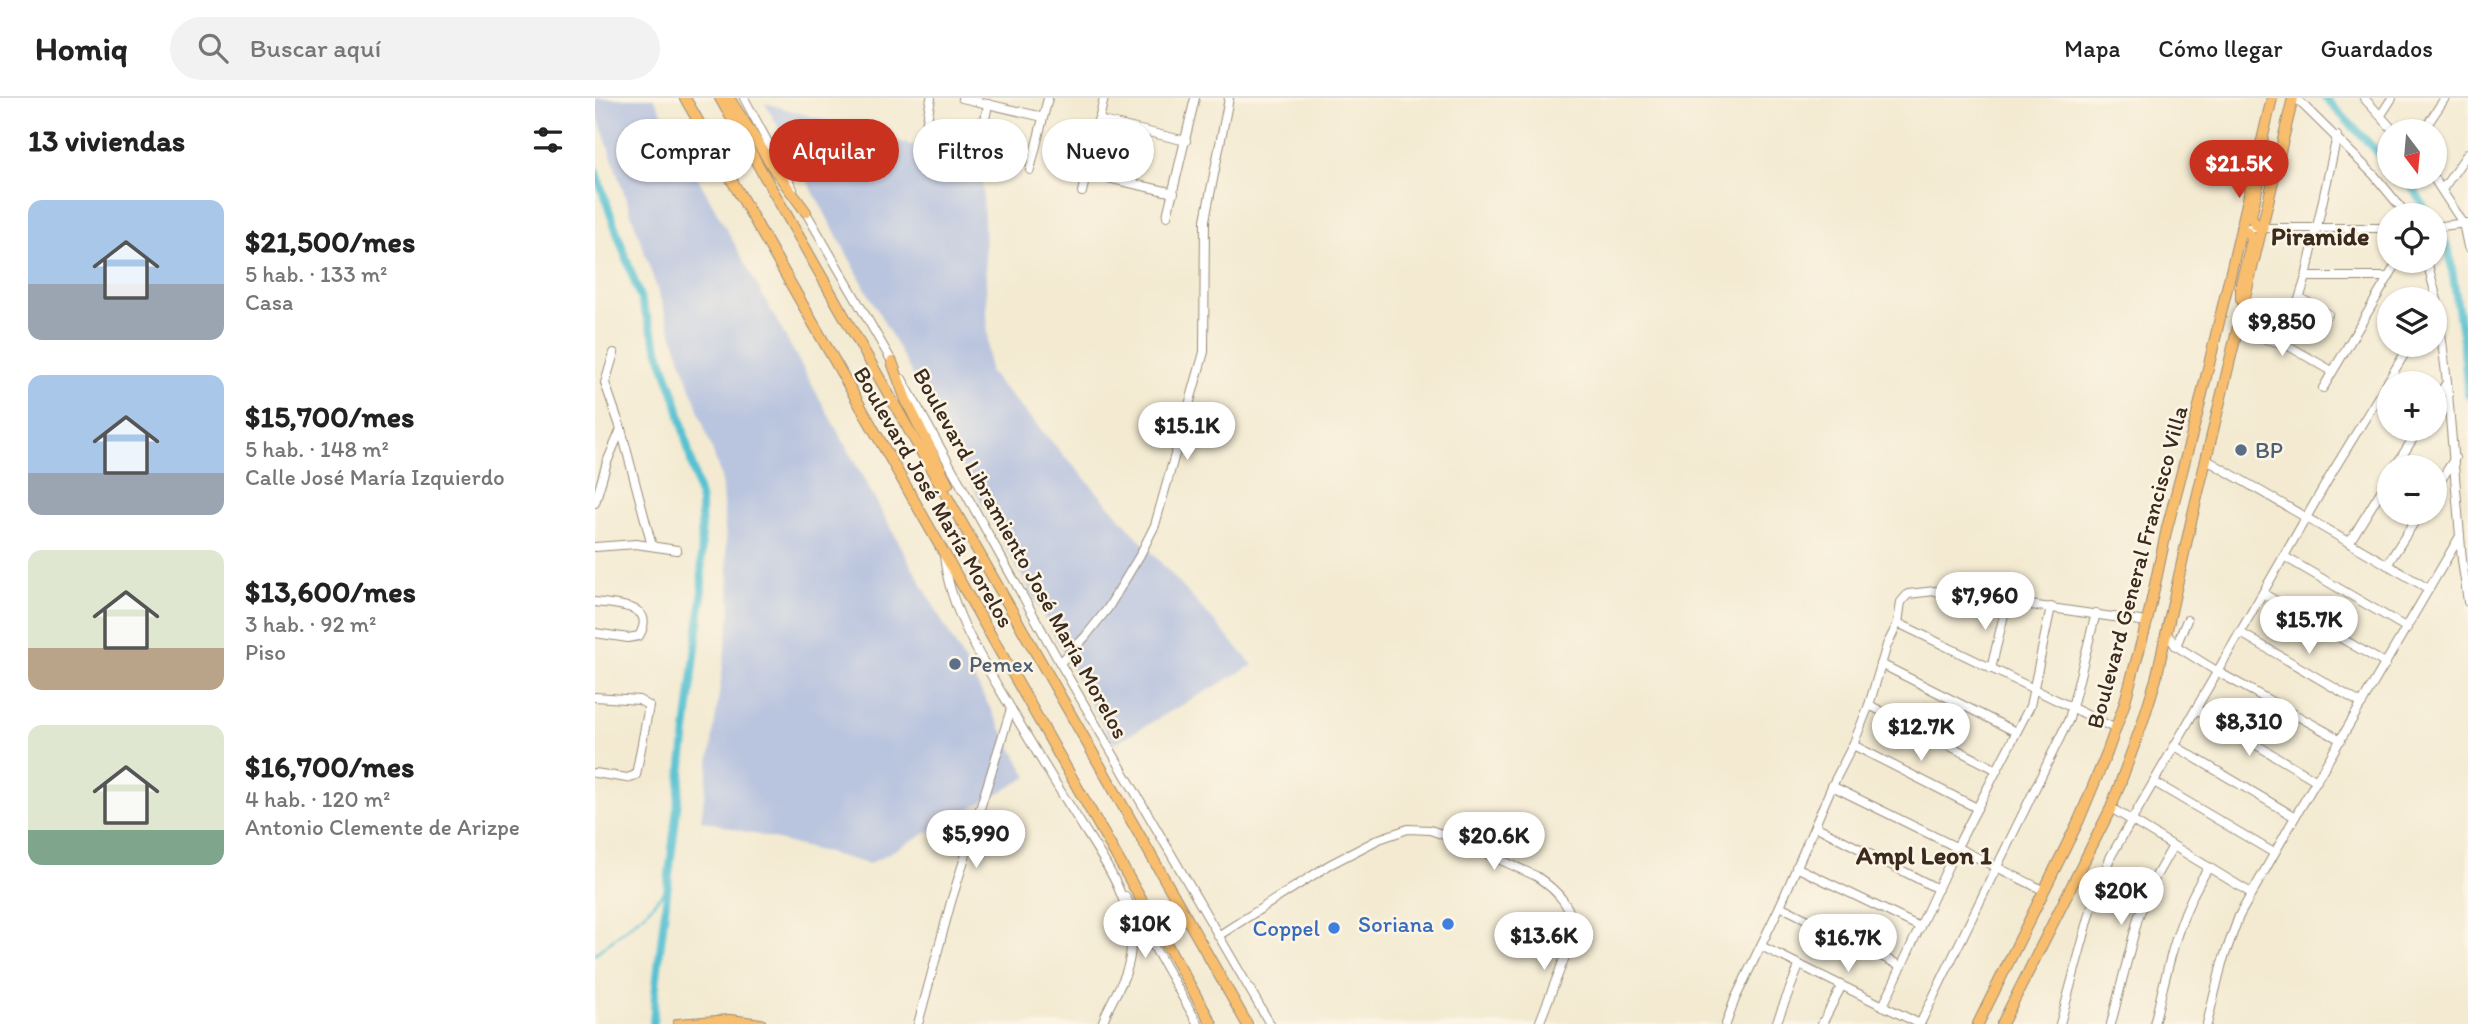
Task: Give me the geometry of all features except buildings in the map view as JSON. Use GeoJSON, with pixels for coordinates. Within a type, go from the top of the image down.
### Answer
{"type":"FeatureCollection","features":[{"type":"Feature","properties":{"kind":"main road","name":"Boulevard José María Morelos"},"geometry":{"type":"LineString","coordinates":[[685,98],[1212,1024]]}},
{"type":"Feature","properties":{"kind":"main road","name":"Boulevard José María Morelos"},"geometry":{"type":"LineString","coordinates":[[720,98],[1247,1024]]}},
{"type":"Feature","properties":{"kind":"main road"},"geometry":{"type":"LineString","coordinates":[[729,98],[775,170],[806,212]]}},
{"type":"Feature","properties":{"kind":"main road","name":"Boulevard General Francisco Villa"},"geometry":{"type":"LineString","coordinates":[[1978,1024],[2088,800],[2116,729],[2147,622],[2167,528],[2197,415],[2272,98]]}},
{"type":"Feature","properties":{"kind":"main road","name":"Boulevard General Francisco Villa"},"geometry":{"type":"LineString","coordinates":[[2002,1024],[2111,808],[2142,724],[2167,634],[2244,301],[2295,98]]}},
{"type":"Feature","properties":{"kind":"main road"},"geometry":{"type":"LineString","coordinates":[[2263,141],[2266,157],[2251,216],[2255,224],[2263,229]]}},
{"type":"Feature","properties":{"kind":"main road"},"geometry":{"type":"LineString","coordinates":[[2241,228],[2251,235],[2252,240],[2239,290],[2244,301]]}},
{"type":"Feature","properties":{"kind":"main road"},"geometry":{"type":"LineString","coordinates":[[892,362],[906,400],[947,482],[963,524]]}},
{"type":"Feature","properties":{"kind":"main road"},"geometry":{"type":"LineString","coordinates":[[1984,1024],[2004,973]]}},
{"type":"Feature","properties":{"kind":"main road"},"geometry":{"type":"LineString","coordinates":[[678,1024],[730,1020],[761,1024]]}},
{"type":"Feature","properties":{"kind":"street","name":"Boulevard Libramiento José María Morelos"},"geometry":{"type":"LineString","coordinates":[[744,98],[1060,663],[1270,1024]]}},
{"type":"Feature","properties":{"kind":"street"},"geometry":{"type":"LineString","coordinates":[[928,119],[932,98]]}},
{"type":"Feature","properties":{"kind":"street"},"geometry":{"type":"LineString","coordinates":[[962,98],[1043,117]]}},
{"type":"Feature","properties":{"kind":"street"},"geometry":{"type":"LineString","coordinates":[[1030,170],[1048,98]]}},
{"type":"Feature","properties":{"kind":"street"},"geometry":{"type":"LineString","coordinates":[[1098,119],[1104,98]]}},
{"type":"Feature","properties":{"kind":"street"},"geometry":{"type":"LineString","coordinates":[[1167,216],[1195,98]]}},
{"type":"Feature","properties":{"kind":"street"},"geometry":{"type":"LineString","coordinates":[[1060,663],[1108,608],[1155,525],[1204,352],[1205,220],[1229,98]]}},
{"type":"Feature","properties":{"kind":"street"},"geometry":{"type":"LineString","coordinates":[[2295,98],[2337,136],[2397,203]]}},
{"type":"Feature","properties":{"kind":"street"},"geometry":{"type":"LineString","coordinates":[[2364,98],[2384,119]]}},
{"type":"Feature","properties":{"kind":"street"},"geometry":{"type":"LineString","coordinates":[[2381,115],[2392,98]]}},
{"type":"Feature","properties":{"kind":"street"},"geometry":{"type":"LineString","coordinates":[[2431,119],[2445,98]]}},
{"type":"Feature","properties":{"kind":"street"},"geometry":{"type":"LineString","coordinates":[[985,119],[988,104]]}},
{"type":"Feature","properties":{"kind":"street"},"geometry":{"type":"LineString","coordinates":[[1154,133],[1186,141]]}},
{"type":"Feature","properties":{"kind":"street"},"geometry":{"type":"LineString","coordinates":[[2285,344],[2306,276],[2337,136]]}},
{"type":"Feature","properties":{"kind":"street"},"geometry":{"type":"LineString","coordinates":[[2468,153],[2442,190],[2465,223],[2468,247]]}},
{"type":"Feature","properties":{"kind":"street"},"geometry":{"type":"LineString","coordinates":[[1082,192],[1084,182]]}},
{"type":"Feature","properties":{"kind":"street"},"geometry":{"type":"LineString","coordinates":[[1126,182],[1174,193]]}},
{"type":"Feature","properties":{"kind":"street"},"geometry":{"type":"LineString","coordinates":[[2447,225],[2465,223]]}},
{"type":"Feature","properties":{"kind":"street"},"geometry":{"type":"LineString","coordinates":[[2241,228],[2377,228]]}},
{"type":"Feature","properties":{"kind":"street"},"geometry":{"type":"LineString","coordinates":[[2323,388],[2391,273]]}},
{"type":"Feature","properties":{"kind":"street"},"geometry":{"type":"LineString","coordinates":[[2306,276],[2389,277]]}},
{"type":"Feature","properties":{"kind":"street"},"geometry":{"type":"LineString","coordinates":[[2300,298],[2328,314]]}},
{"type":"Feature","properties":{"kind":"street"},"geometry":{"type":"LineString","coordinates":[[2237,332],[2285,344],[2332,371]]}},
{"type":"Feature","properties":{"kind":"street"},"geometry":{"type":"LineString","coordinates":[[614,353],[605,383],[621,429],[652,546]]}},
{"type":"Feature","properties":{"kind":"street"},"geometry":{"type":"LineString","coordinates":[[2062,1024],[2096,892],[2111,856],[2306,518],[2403,357]]}},
{"type":"Feature","properties":{"kind":"street"},"geometry":{"type":"LineString","coordinates":[[2447,382],[2468,602]]}},
{"type":"Feature","properties":{"kind":"street"},"geometry":{"type":"LineString","coordinates":[[595,503],[607,462],[621,429]]}},
{"type":"Feature","properties":{"kind":"street"},"geometry":{"type":"LineString","coordinates":[[2447,471],[2455,458]]}},
{"type":"Feature","properties":{"kind":"street"},"geometry":{"type":"LineString","coordinates":[[2207,460],[2429,589]]}},
{"type":"Feature","properties":{"kind":"street"},"geometry":{"type":"LineString","coordinates":[[2349,543],[2377,498]]}},
{"type":"Feature","properties":{"kind":"street"},"geometry":{"type":"LineString","coordinates":[[2387,565],[2412,525]]}},
{"type":"Feature","properties":{"kind":"street"},"geometry":{"type":"LineString","coordinates":[[2207,1024],[2222,962],[2239,916],[2461,536]]}},
{"type":"Feature","properties":{"kind":"street"},"geometry":{"type":"LineString","coordinates":[[595,547],[636,544],[677,550]]}},
{"type":"Feature","properties":{"kind":"street"},"geometry":{"type":"LineString","coordinates":[[943,552],[946,577],[954,603],[1011,709],[1117,882],[1198,1024]]}},
{"type":"Feature","properties":{"kind":"street"},"geometry":{"type":"LineString","coordinates":[[2285,556],[2407,628]]}},
{"type":"Feature","properties":{"kind":"street"},"geometry":{"type":"LineString","coordinates":[[1726,1024],[1832,786],[1853,745],[1869,705],[1887,645],[1898,624],[1902,602],[1908,594],[1924,591],[2147,622]]}},
{"type":"Feature","properties":{"kind":"street"},"geometry":{"type":"LineString","coordinates":[[2264,594],[2386,664]]}},
{"type":"Feature","properties":{"kind":"street"},"geometry":{"type":"LineString","coordinates":[[595,602],[637,609],[643,615],[644,625],[639,636],[632,638],[595,633]]}},
{"type":"Feature","properties":{"kind":"street"},"geometry":{"type":"LineString","coordinates":[[1991,669],[2007,602]]}},
{"type":"Feature","properties":{"kind":"street"},"geometry":{"type":"LineString","coordinates":[[1883,1006],[1957,847],[2025,717],[2035,691],[2051,607]]}},
{"type":"Feature","properties":{"kind":"street"},"geometry":{"type":"LineString","coordinates":[[1761,947],[1920,1024],[2073,708],[2096,613]]}},
{"type":"Feature","properties":{"kind":"street"},"geometry":{"type":"LineString","coordinates":[[2176,646],[2187,620]]}},
{"type":"Feature","properties":{"kind":"street"},"geometry":{"type":"LineString","coordinates":[[1898,624],[2116,729]]}},
{"type":"Feature","properties":{"kind":"street"},"geometry":{"type":"LineString","coordinates":[[2241,633],[2362,704]]}},
{"type":"Feature","properties":{"kind":"street"},"geometry":{"type":"LineString","coordinates":[[2167,634],[2176,646],[2218,672],[2341,740]]}},
{"type":"Feature","properties":{"kind":"street"},"geometry":{"type":"LineString","coordinates":[[1881,664],[2016,732]]}},
{"type":"Feature","properties":{"kind":"street"},"geometry":{"type":"LineString","coordinates":[[595,697],[639,700],[649,706],[636,775],[627,778],[595,772]]}},
{"type":"Feature","properties":{"kind":"street"},"geometry":{"type":"LineString","coordinates":[[1869,705],[1997,770]]}},
{"type":"Feature","properties":{"kind":"street"},"geometry":{"type":"LineString","coordinates":[[918,1024],[951,902],[1011,709]]}},
{"type":"Feature","properties":{"kind":"street"},"geometry":{"type":"LineString","coordinates":[[2196,709],[2317,782]]}},
{"type":"Feature","properties":{"kind":"street"},"geometry":{"type":"LineString","coordinates":[[1853,745],[1977,808]]}},
{"type":"Feature","properties":{"kind":"street"},"geometry":{"type":"LineString","coordinates":[[2175,746],[2295,817]]}},
{"type":"Feature","properties":{"kind":"street"},"geometry":{"type":"LineString","coordinates":[[2154,782],[2274,853]]}},
{"type":"Feature","properties":{"kind":"street"},"geometry":{"type":"LineString","coordinates":[[1832,786],[2043,890]]}},
{"type":"Feature","properties":{"kind":"street"},"geometry":{"type":"LineString","coordinates":[[2111,808],[2251,893]]}},
{"type":"Feature","properties":{"kind":"street"},"geometry":{"type":"LineString","coordinates":[[1815,826],[1938,889]]}},
{"type":"Feature","properties":{"kind":"street"},"geometry":{"type":"LineString","coordinates":[[1217,936],[1329,865],[1379,839],[1408,829],[1430,830],[1536,876],[1548,884],[1566,904],[1574,926],[1573,936],[1539,1024]]}},
{"type":"Feature","properties":{"kind":"street"},"geometry":{"type":"LineString","coordinates":[[2111,1024],[2138,918],[2152,883],[2173,846]]}},
{"type":"Feature","properties":{"kind":"street"},"geometry":{"type":"LineString","coordinates":[[1796,867],[1920,927]]}},
{"type":"Feature","properties":{"kind":"street"},"geometry":{"type":"LineString","coordinates":[[2154,1024],[2184,912],[2209,867]]}},
{"type":"Feature","properties":{"kind":"street"},"geometry":{"type":"LineString","coordinates":[[1102,1023],[1126,978],[1130,961],[1130,928],[1117,882]]}},
{"type":"Feature","properties":{"kind":"street"},"geometry":{"type":"LineString","coordinates":[[1780,906],[1901,966]]}},
{"type":"Feature","properties":{"kind":"street"},"geometry":{"type":"LineString","coordinates":[[1776,1024],[1799,966]]}},
{"type":"Feature","properties":{"kind":"street"},"geometry":{"type":"LineString","coordinates":[[1822,1024],[1841,987]]}},
{"type":"Feature","properties":{"kind":"shaded area"},"geometry":{"type":"Polygon","coordinates":[[[595,98],[654,98],[666,119],[616,119],[616,169],[595,108],[595,98]]]}},
{"type":"Feature","properties":{"kind":"shaded area"},"geometry":{"type":"Polygon","coordinates":[[[765,103],[821,119],[774,119],[765,103]]]}},
{"type":"Feature","properties":{"kind":"shaded area"},"geometry":{"type":"Polygon","coordinates":[[[899,141],[913,145],[913,182],[983,182],[989,372],[1253,665],[1113,744],[808,182],[899,182],[899,141]]]}},
{"type":"Feature","properties":{"kind":"shaded area"},"geometry":{"type":"Polygon","coordinates":[[[620,182],[700,182],[1028,777],[869,864],[701,820],[731,610],[721,476],[620,182]]]}},
{"type":"Feature","properties":{"kind":"waterway"},"geometry":{"type":"LineString","coordinates":[[2325,98],[2377,152]]}},
{"type":"Feature","properties":{"kind":"waterway"},"geometry":{"type":"LineString","coordinates":[[595,170],[676,399],[701,502],[702,596],[653,1024]]}},
{"type":"Feature","properties":{"kind":"waterway"},"geometry":{"type":"LineString","coordinates":[[2413,189],[2422,203]]}},
{"type":"Feature","properties":{"kind":"waterway"},"geometry":{"type":"LineString","coordinates":[[2447,247],[2463,341],[2468,395]]}},
{"type":"Feature","properties":{"kind":"waterway"},"geometry":{"type":"LineString","coordinates":[[595,954],[646,912],[668,887]]}},
{"type":"Feature","properties":{"kind":"place","name":"BP"},"geometry":{"type":"Point","coordinates":[2241,450]}},
{"type":"Feature","properties":{"kind":"place","name":"Pemex"},"geometry":{"type":"Point","coordinates":[955,664]}},
{"type":"Feature","properties":{"kind":"place","name":"Soriana"},"geometry":{"type":"Point","coordinates":[1448,924]}},
{"type":"Feature","properties":{"kind":"place","name":"Coppel"},"geometry":{"type":"Point","coordinates":[1334,928]}},
{"type":"Feature","properties":{"kind":"district","name":"Piramide"},"geometry":{"type":"Point","coordinates":[2320,236]}},
{"type":"Feature","properties":{"kind":"district","name":"Ampl Leon 1"},"geometry":{"type":"Point","coordinates":[1924,855]}}]}
